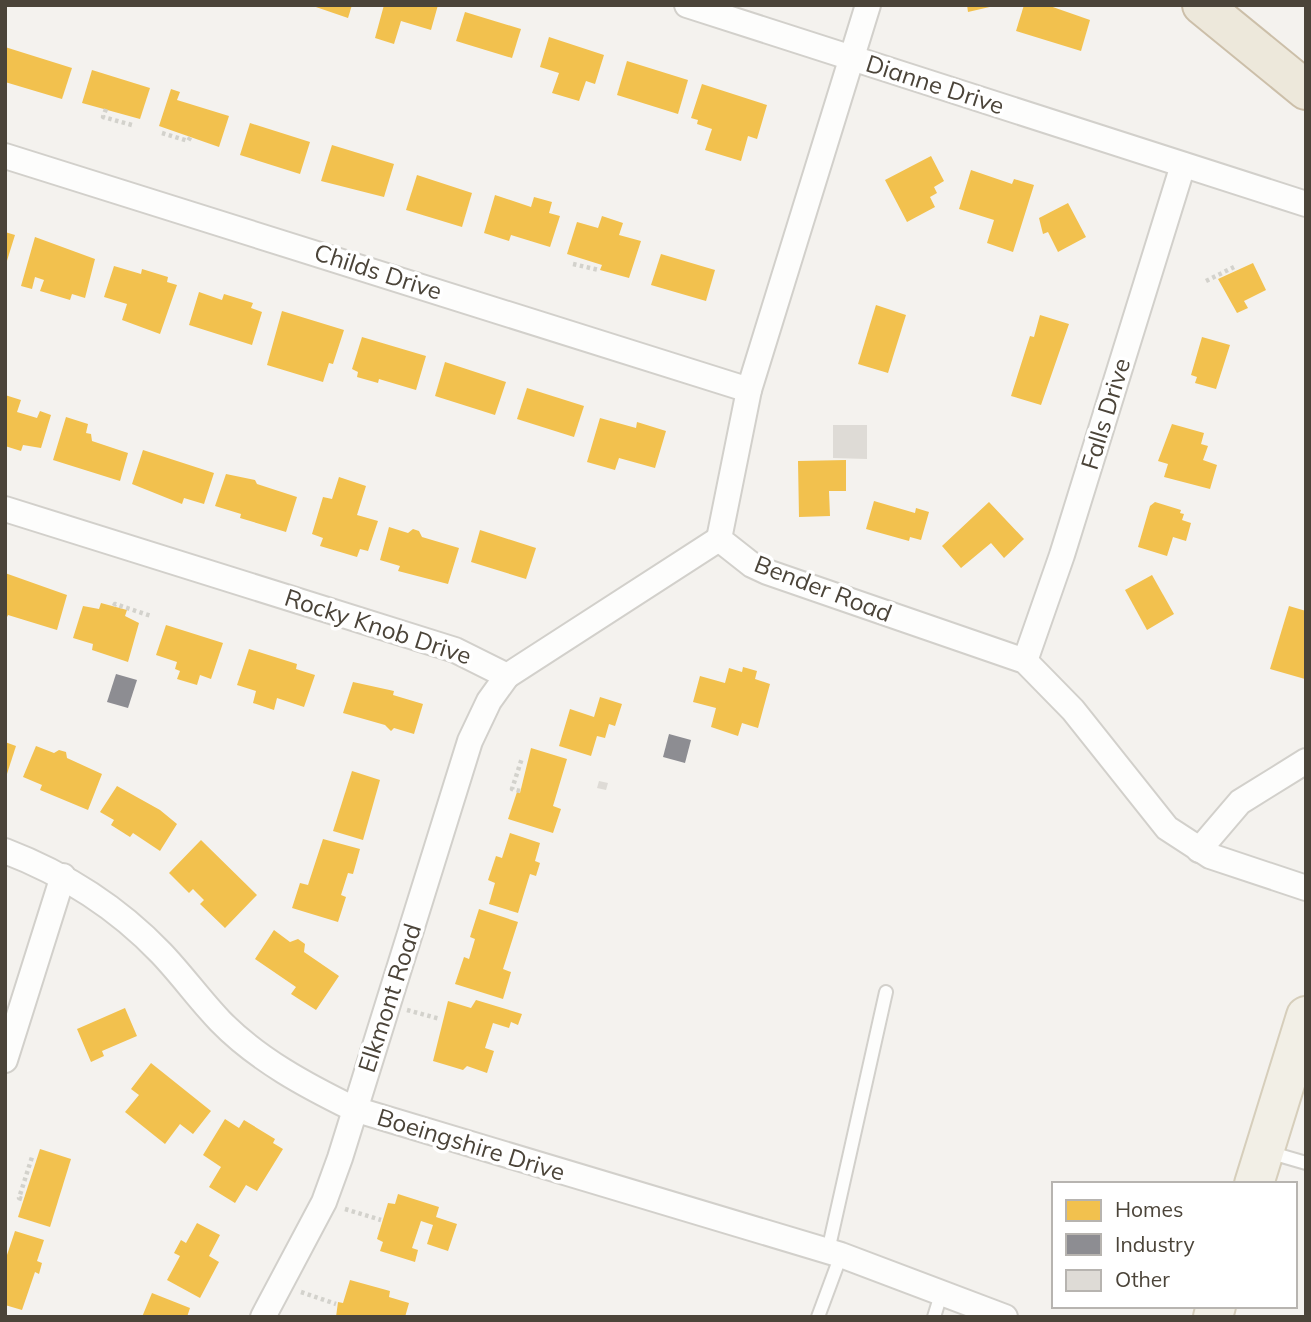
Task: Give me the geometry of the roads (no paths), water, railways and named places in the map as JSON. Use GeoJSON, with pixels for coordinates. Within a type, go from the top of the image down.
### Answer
{"type":"FeatureCollection","features":[{"type":"Feature","properties":{"kind":"highway"},"geometry":{"type":"LineString","coordinates":[[1202,5],[1306,90]]}},
{"type":"Feature","properties":{"kind":"highway"},"geometry":{"type":"LineString","coordinates":[[1225,5],[1306,56]]}},
{"type":"Feature","properties":{"kind":"main road"},"geometry":{"type":"LineString","coordinates":[[1259,1167],[1306,1016]]}},
{"type":"Feature","properties":{"kind":"street","name":"Dianne Drive"},"geometry":{"type":"LineString","coordinates":[[687,5],[1306,204]]}},
{"type":"Feature","properties":{"kind":"street"},"geometry":{"type":"LineString","coordinates":[[507,676],[719,539],[749,390],[868,5]]}},
{"type":"Feature","properties":{"kind":"street","name":"Childs Drive"},"geometry":{"type":"LineString","coordinates":[[5,156],[749,390]]}},
{"type":"Feature","properties":{"kind":"street","name":"Falls Drive"},"geometry":{"type":"LineString","coordinates":[[1026,661],[1062,555],[1183,165]]}},
{"type":"Feature","properties":{"kind":"street","name":"Rocky Knob Drive"},"geometry":{"type":"LineString","coordinates":[[5,509],[455,650],[482,660],[507,676]]}},
{"type":"Feature","properties":{"kind":"street","name":"Bender Road"},"geometry":{"type":"LineString","coordinates":[[719,539],[752,565],[767,572],[1026,661],[1073,710],[1167,828],[1199,850],[1306,888]]}},
{"type":"Feature","properties":{"kind":"street","name":"Elkmont Road"},"geometry":{"type":"LineString","coordinates":[[264,1317],[324,1202],[470,741],[489,701],[507,676]]}},
{"type":"Feature","properties":{"kind":"street"},"geometry":{"type":"LineString","coordinates":[[1199,850],[1240,802],[1306,761]]}},
{"type":"Feature","properties":{"kind":"street","name":"Boeingshire Drive"},"geometry":{"type":"LineString","coordinates":[[5,851],[63,876],[99,898],[136,929],[239,1038],[309,1086],[354,1109],[834,1253],[942,1291],[1005,1317]]}},
{"type":"Feature","properties":{"kind":"street"},"geometry":{"type":"LineString","coordinates":[[5,1060],[63,876]]}},
{"type":"Feature","properties":{"kind":"lane"},"geometry":{"type":"LineString","coordinates":[[818,1317],[834,1253],[886,992]]}},
{"type":"Feature","properties":{"kind":"lane"},"geometry":{"type":"LineString","coordinates":[[1259,1167],[1306,1163]]}},
{"type":"Feature","properties":{"kind":"lane"},"geometry":{"type":"LineString","coordinates":[[934,1317],[942,1291]]}}]}
